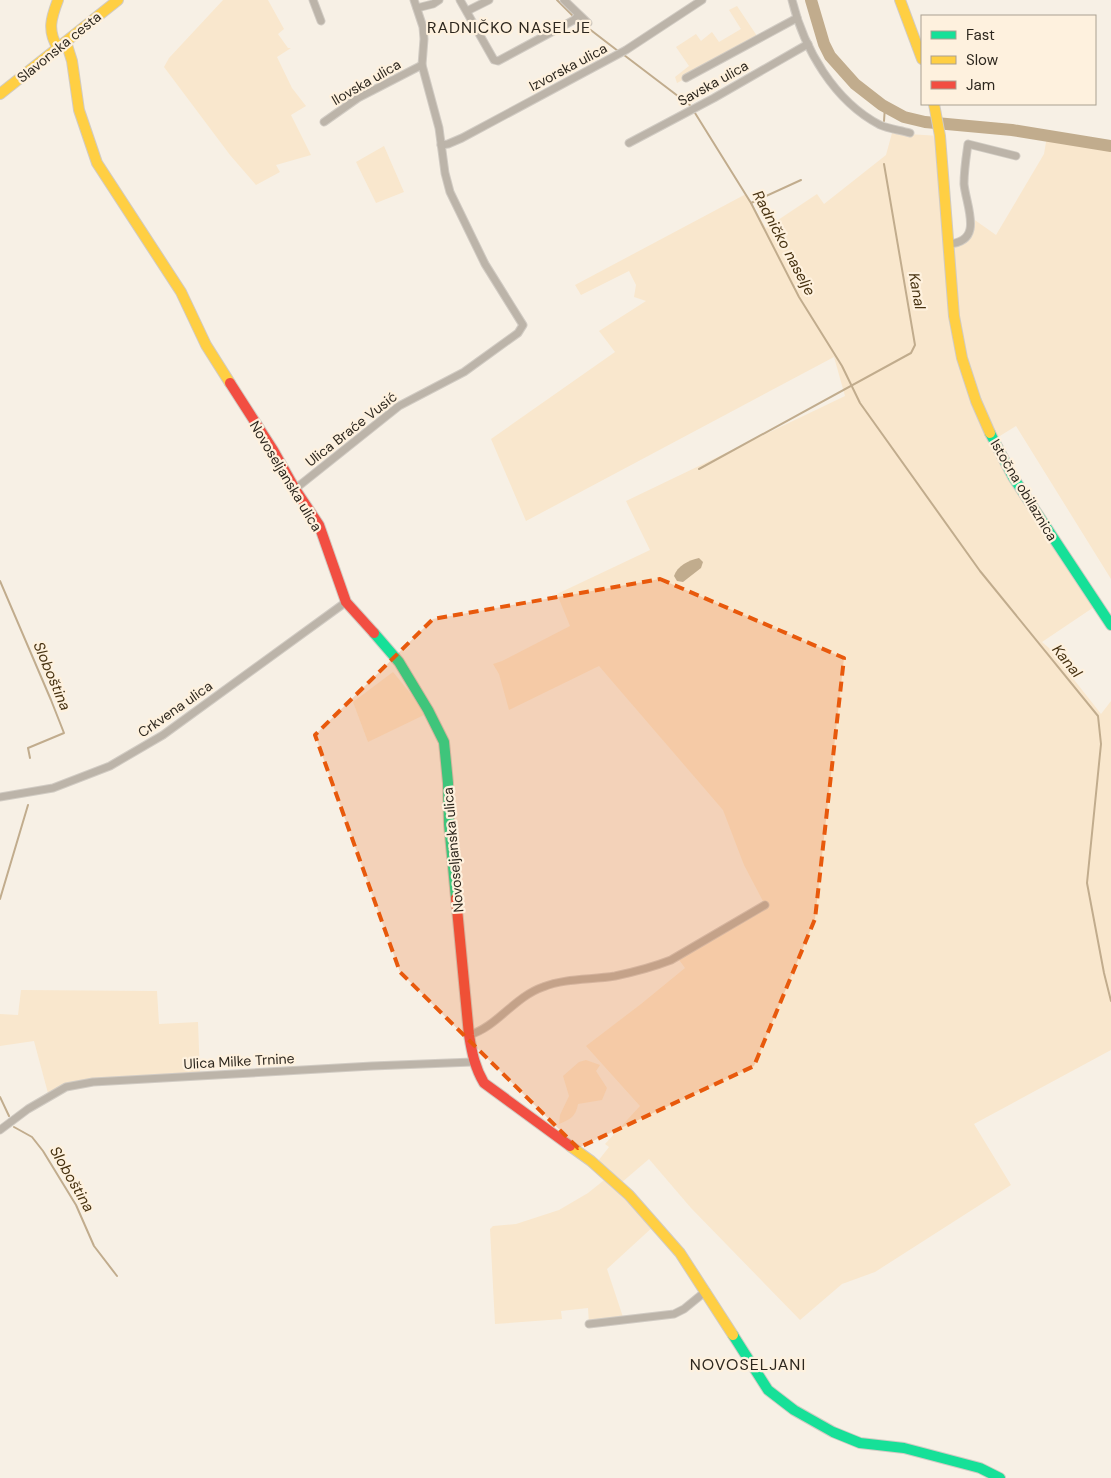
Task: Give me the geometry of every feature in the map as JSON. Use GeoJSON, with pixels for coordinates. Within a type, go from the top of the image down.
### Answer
{"type":"FeatureCollection","features":[{"type":"Feature","properties":{"kind":"main road","name":"Novoseljanska ulica"},"geometry":{"type":"LineString","coordinates":[[58,0],[49,27],[50,34],[62,45],[72,59],[80,115],[89,146],[97,163],[181,292],[206,346],[318,525],[346,602],[399,662],[428,710],[444,742],[449,824],[469,1035],[475,1069],[484,1083],[592,1161],[629,1195],[680,1253],[768,1390],[794,1410],[833,1432],[860,1443],[904,1448],[980,1468],[1000,1478]]}},
{"type":"Feature","properties":{"kind":"main road","name":"Slavonska cesta"},"geometry":{"type":"LineString","coordinates":[[0,94],[118,0]]}},
{"type":"Feature","properties":{"kind":"main road"},"geometry":{"type":"LineString","coordinates":[[900,0],[921,56]]}},
{"type":"Feature","properties":{"kind":"main road","name":"Istočna obilaznica"},"geometry":{"type":"LineString","coordinates":[[935,108],[940,136],[954,316],[962,358],[983,417],[1013,477],[1111,625]]}},
{"type":"Feature","properties":{"kind":"street"},"geometry":{"type":"LineString","coordinates":[[313,0],[321,21]]}},
{"type":"Feature","properties":{"kind":"street"},"geometry":{"type":"LineString","coordinates":[[414,0],[423,33],[422,65],[439,128],[441,145]]}},
{"type":"Feature","properties":{"kind":"street"},"geometry":{"type":"LineString","coordinates":[[417,8],[433,4],[439,0]]}},
{"type":"Feature","properties":{"kind":"street"},"geometry":{"type":"LineString","coordinates":[[460,0],[494,60],[498,61],[574,20],[579,15]]}},
{"type":"Feature","properties":{"kind":"street"},"geometry":{"type":"LineString","coordinates":[[467,11],[489,0]]}},
{"type":"Feature","properties":{"kind":"street"},"geometry":{"type":"LineString","coordinates":[[564,0],[588,22]]}},
{"type":"Feature","properties":{"kind":"street","name":"Izvorska ulica"},"geometry":{"type":"LineString","coordinates":[[441,145],[462,138],[626,50],[702,0]]}},
{"type":"Feature","properties":{"kind":"street"},"geometry":{"type":"LineString","coordinates":[[792,0],[808,44],[826,77],[841,94],[882,126],[910,132]]}},
{"type":"Feature","properties":{"kind":"street"},"geometry":{"type":"LineString","coordinates":[[686,78],[797,18]]}},
{"type":"Feature","properties":{"kind":"street","name":"Savska ulica"},"geometry":{"type":"LineString","coordinates":[[629,143],[714,98],[808,44]]}},
{"type":"Feature","properties":{"kind":"street","name":"Ilovska ulica"},"geometry":{"type":"LineString","coordinates":[[324,122],[358,98],[422,65]]}},
{"type":"Feature","properties":{"kind":"street"},"geometry":{"type":"LineString","coordinates":[[948,244],[964,239],[970,232],[972,225],[964,180],[968,144],[1016,156]]}},
{"type":"Feature","properties":{"kind":"street","name":"Ulica Braće Vusić"},"geometry":{"type":"LineString","coordinates":[[295,490],[399,406],[464,372],[518,334],[523,325],[485,264],[450,192],[444,173],[441,145]]}},
{"type":"Feature","properties":{"kind":"street","name":"Crkvena ulica"},"geometry":{"type":"LineString","coordinates":[[0,797],[53,788],[110,766],[163,735],[346,602]]}},
{"type":"Feature","properties":{"kind":"street"},"geometry":{"type":"LineString","coordinates":[[469,1035],[480,1032],[510,1006],[542,987],[563,981],[615,976],[655,967],[677,957],[765,905]]}},
{"type":"Feature","properties":{"kind":"street","name":"Ulica Milke Trnine"},"geometry":{"type":"LineString","coordinates":[[0,1130],[66,1087],[93,1082],[473,1062]]}},
{"type":"Feature","properties":{"kind":"street"},"geometry":{"type":"LineString","coordinates":[[589,1324],[674,1314],[684,1309],[706,1291]]}},
{"type":"Feature","properties":{"kind":"highlighted area"},"geometry":{"type":"Polygon","coordinates":[[[660,579],[844,658],[815,919],[754,1066],[578,1148],[400,972],[315,735],[433,619],[660,579]]]}},
{"type":"Feature","properties":{"kind":"shaded area"},"geometry":{"type":"Polygon","coordinates":[[[223,0],[268,0],[284,29],[278,34],[288,48],[291,48],[277,57],[292,88],[306,106],[291,115],[311,155],[276,165],[280,172],[256,185],[230,155],[164,67],[169,58],[223,0]]]}},
{"type":"Feature","properties":{"kind":"shaded area"},"geometry":{"type":"Polygon","coordinates":[[[737,6],[759,39],[677,83],[675,77],[689,66],[676,47],[696,34],[701,41],[712,32],[719,42],[741,29],[729,10],[737,6]]]}},
{"type":"Feature","properties":{"kind":"shaded area"},"geometry":{"type":"Polygon","coordinates":[[[892,133],[940,136],[948,246],[972,232],[974,226],[972,218],[996,235],[1044,154],[1047,136],[1111,146],[1111,579],[1016,426],[995,439],[1097,605],[1042,642],[1049,648],[1101,714],[1111,701],[1111,1050],[974,1124],[1011,1185],[875,1272],[842,1284],[800,1320],[691,1208],[649,1159],[621,1183],[598,1161],[609,1147],[605,1144],[640,1106],[586,1046],[685,968],[677,957],[765,905],[744,865],[723,810],[599,666],[509,710],[499,674],[493,664],[570,626],[557,594],[650,550],[626,501],[845,396],[834,357],[526,521],[491,439],[615,352],[599,331],[646,301],[634,297],[636,285],[629,271],[581,295],[575,285],[746,194],[766,228],[817,194],[824,204],[886,155],[892,133]]]}},
{"type":"Feature","properties":{"kind":"shaded area"},"geometry":{"type":"Polygon","coordinates":[[[384,146],[404,192],[376,203],[356,162],[384,146]]]}},
{"type":"Feature","properties":{"kind":"shaded area"},"geometry":{"type":"Polygon","coordinates":[[[699,558],[703,562],[701,568],[683,582],[677,581],[674,576],[678,569],[687,562],[699,558]]]}},
{"type":"Feature","properties":{"kind":"shaded area"},"geometry":{"type":"Polygon","coordinates":[[[393,672],[419,704],[424,715],[368,742],[353,702],[393,672]]]}},
{"type":"Feature","properties":{"kind":"shaded area"},"geometry":{"type":"Polygon","coordinates":[[[21,990],[157,991],[159,1024],[198,1022],[200,1076],[66,1087],[49,1097],[34,1041],[0,1046],[0,1014],[18,1015],[21,990]]]}},
{"type":"Feature","properties":{"kind":"shaded area"},"geometry":{"type":"Polygon","coordinates":[[[586,1060],[600,1065],[596,1071],[607,1088],[602,1100],[578,1104],[572,1117],[559,1124],[560,1115],[569,1096],[563,1076],[579,1062],[586,1060]]]}},
{"type":"Feature","properties":{"kind":"shaded area"},"geometry":{"type":"Polygon","coordinates":[[[608,1177],[655,1225],[607,1269],[624,1320],[589,1324],[588,1308],[561,1311],[562,1319],[495,1324],[490,1229],[493,1226],[516,1224],[559,1210],[588,1193],[608,1177]]]}},
{"type":"Feature","properties":{"kind":"waterway","name":"Radničko naselje"},"geometry":{"type":"LineString","coordinates":[[557,0],[573,16]]}},
{"type":"Feature","properties":{"kind":"waterway"},"geometry":{"type":"LineString","coordinates":[[811,0],[824,44],[830,56],[855,84],[882,105],[904,117],[925,122],[1012,130],[1111,146]]}},
{"type":"Feature","properties":{"kind":"waterway","name":"Radničko naselje"},"geometry":{"type":"LineString","coordinates":[[579,21],[618,51]]}},
{"type":"Feature","properties":{"kind":"waterway","name":"Radničko naselje"},"geometry":{"type":"LineString","coordinates":[[624,55],[691,106]]}},
{"type":"Feature","properties":{"kind":"waterway"},"geometry":{"type":"LineString","coordinates":[[884,121],[885,107]]}},
{"type":"Feature","properties":{"kind":"waterway","name":"Kanal"},"geometry":{"type":"LineString","coordinates":[[695,113],[751,203],[799,297],[842,366],[860,403],[980,571],[1098,716],[1101,744],[1087,883],[1111,1001]]}},
{"type":"Feature","properties":{"kind":"waterway","name":"Kanal"},"geometry":{"type":"LineString","coordinates":[[699,469],[911,353],[915,345],[884,164]]}},
{"type":"Feature","properties":{"kind":"waterway"},"geometry":{"type":"LineString","coordinates":[[751,203],[801,180]]}},
{"type":"Feature","properties":{"kind":"waterway","name":"Sloboština"},"geometry":{"type":"LineString","coordinates":[[0,581],[64,733],[28,748],[30,758]]}},
{"type":"Feature","properties":{"kind":"waterway","name":"Sloboština"},"geometry":{"type":"LineString","coordinates":[[0,899],[28,805]]}},
{"type":"Feature","properties":{"kind":"waterway","name":"Sloboština"},"geometry":{"type":"LineString","coordinates":[[0,1097],[9,1116]]}},
{"type":"Feature","properties":{"kind":"waterway","name":"Sloboština"},"geometry":{"type":"LineString","coordinates":[[14,1127],[32,1137],[43,1151],[76,1205],[94,1246],[117,1276]]}},
{"type":"Feature","properties":{"kind":"traffic: fast"},"geometry":{"type":"LineString","coordinates":[[990,433],[1013,477],[1111,625]]}},
{"type":"Feature","properties":{"kind":"traffic: fast"},"geometry":{"type":"LineString","coordinates":[[374,633],[399,662],[428,710],[444,742],[456,898]]}},
{"type":"Feature","properties":{"kind":"traffic: fast"},"geometry":{"type":"LineString","coordinates":[[733,1335],[768,1390],[794,1410],[833,1432],[860,1443],[904,1448],[980,1468],[1000,1478]]}},
{"type":"Feature","properties":{"kind":"traffic: slow"},"geometry":{"type":"LineString","coordinates":[[58,0],[51,24],[52,36],[58,48]]}},
{"type":"Feature","properties":{"kind":"traffic: slow"},"geometry":{"type":"LineString","coordinates":[[0,94],[118,0]]}},
{"type":"Feature","properties":{"kind":"traffic: slow"},"geometry":{"type":"LineString","coordinates":[[900,0],[921,56]]}},
{"type":"Feature","properties":{"kind":"traffic: slow"},"geometry":{"type":"LineString","coordinates":[[66,42],[72,61],[79,110],[97,163],[181,292],[206,345],[230,383]]}},
{"type":"Feature","properties":{"kind":"traffic: slow"},"geometry":{"type":"LineString","coordinates":[[934,105],[940,136],[954,316],[962,358],[976,401],[990,433]]}},
{"type":"Feature","properties":{"kind":"traffic: slow"},"geometry":{"type":"LineString","coordinates":[[570,1146],[591,1161],[629,1195],[680,1253],[733,1335]]}},
{"type":"Feature","properties":{"kind":"traffic: jam"},"geometry":{"type":"LineString","coordinates":[[230,383],[319,525],[346,602],[374,633]]}},
{"type":"Feature","properties":{"kind":"traffic: jam"},"geometry":{"type":"LineString","coordinates":[[456,898],[469,1035],[478,1072],[484,1083],[570,1146]]}},
{"type":"Feature","properties":{"kind":"district","name":"RADNIČKO NASELJE"},"geometry":{"type":"Point","coordinates":[509,27]}},
{"type":"Feature","properties":{"kind":"district","name":"NOVOSELJANI"},"geometry":{"type":"Point","coordinates":[748,1364]}}]}
